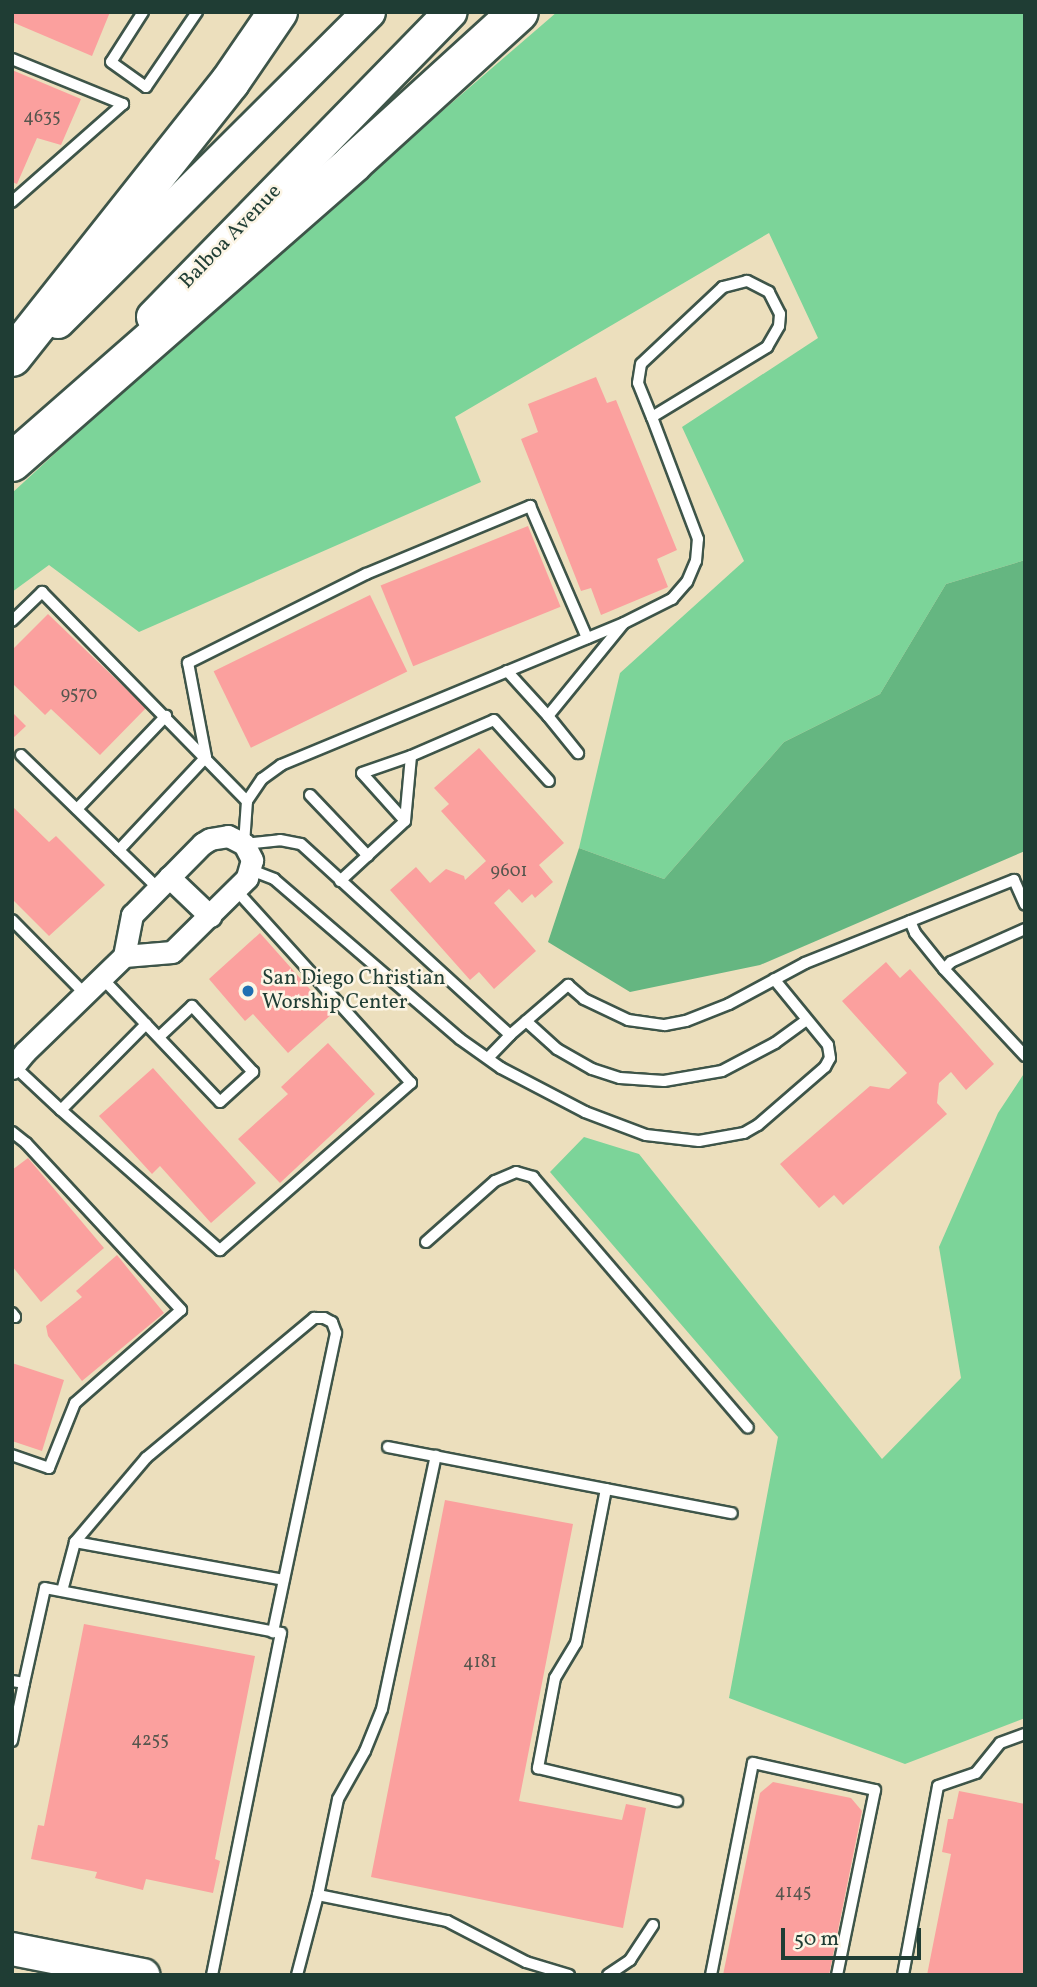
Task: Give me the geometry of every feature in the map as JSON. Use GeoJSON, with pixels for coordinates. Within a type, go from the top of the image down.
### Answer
{"type":"FeatureCollection","features":[{"type":"Feature","properties":{"kind":"highway"},"geometry":{"type":"LineString","coordinates":[[12,357],[230,82],[278,12]]}},
{"type":"Feature","properties":{"kind":"highway"},"geometry":{"type":"LineString","coordinates":[[12,461],[353,163],[519,12]]}},
{"type":"Feature","properties":{"kind":"main road"},"geometry":{"type":"LineString","coordinates":[[12,367],[369,12]]}},
{"type":"Feature","properties":{"kind":"main road","name":"Balboa Avenue"},"geometry":{"type":"LineString","coordinates":[[12,461],[450,12]]}},
{"type":"Feature","properties":{"kind":"main road"},"geometry":{"type":"LineString","coordinates":[[12,1949],[144,1975]]}},
{"type":"Feature","properties":{"kind":"street"},"geometry":{"type":"LineString","coordinates":[[13,1067],[124,956],[132,915],[164,883],[210,839],[228,835],[244,844],[251,860],[251,870],[236,890],[172,953],[124,956]]}},
{"type":"Feature","properties":{"kind":"street"},"geometry":{"type":"LineString","coordinates":[[164,883],[210,916]]}},
{"type":"Feature","properties":{"kind":"lane"},"geometry":{"type":"LineString","coordinates":[[143,12],[111,62],[146,86],[197,12]]}},
{"type":"Feature","properties":{"kind":"lane"},"geometry":{"type":"LineString","coordinates":[[12,59],[123,104],[12,202]]}},
{"type":"Feature","properties":{"kind":"lane"},"geometry":{"type":"LineString","coordinates":[[510,1035],[301,844],[281,840],[244,844],[247,801],[262,779],[281,765],[624,623],[672,599],[687,582],[696,561],[698,539],[638,383],[641,364],[723,287],[747,281],[769,292],[780,314],[775,338],[767,347],[652,417]]}},
{"type":"Feature","properties":{"kind":"lane"},"geometry":{"type":"LineString","coordinates":[[206,757],[188,663],[366,574],[530,506],[587,638]]}},
{"type":"Feature","properties":{"kind":"lane"},"geometry":{"type":"LineString","coordinates":[[12,621],[42,592],[247,801]]}},
{"type":"Feature","properties":{"kind":"lane"},"geometry":{"type":"LineString","coordinates":[[548,716],[624,623]]}},
{"type":"Feature","properties":{"kind":"lane"},"geometry":{"type":"LineString","coordinates":[[507,671],[578,753]]}},
{"type":"Feature","properties":{"kind":"lane"},"geometry":{"type":"LineString","coordinates":[[77,809],[166,716]]}},
{"type":"Feature","properties":{"kind":"lane"},"geometry":{"type":"LineString","coordinates":[[404,821],[362,773],[495,720],[549,781]]}},
{"type":"Feature","properties":{"kind":"lane"},"geometry":{"type":"LineString","coordinates":[[21,755],[119,850],[164,883]]}},
{"type":"Feature","properties":{"kind":"lane"},"geometry":{"type":"LineString","coordinates":[[340,881],[404,821],[411,755]]}},
{"type":"Feature","properties":{"kind":"lane"},"geometry":{"type":"LineString","coordinates":[[119,850],[206,757]]}},
{"type":"Feature","properties":{"kind":"lane"},"geometry":{"type":"LineString","coordinates":[[310,796],[368,856]]}},
{"type":"Feature","properties":{"kind":"lane"},"geometry":{"type":"LineString","coordinates":[[251,870],[274,879],[460,1039],[488,1058],[558,1100],[646,1135],[673,1140],[720,1140],[744,1133],[758,1125],[825,1067],[830,1058],[828,1045],[774,979]]}},
{"type":"Feature","properties":{"kind":"lane"},"geometry":{"type":"LineString","coordinates":[[488,1058],[510,1035],[568,985],[584,999],[614,1015],[665,1025],[708,1013],[774,979],[1014,880],[1025,905]]}},
{"type":"Feature","properties":{"kind":"lane"},"geometry":{"type":"LineString","coordinates":[[13,1067],[220,1250],[411,1083],[236,890]]}},
{"type":"Feature","properties":{"kind":"lane"},"geometry":{"type":"LineString","coordinates":[[12,920],[85,994]]}},
{"type":"Feature","properties":{"kind":"lane"},"geometry":{"type":"LineString","coordinates":[[911,921],[915,933],[944,969],[1025,1056]]}},
{"type":"Feature","properties":{"kind":"lane"},"geometry":{"type":"LineString","coordinates":[[944,969],[951,962],[1025,929]]}},
{"type":"Feature","properties":{"kind":"lane"},"geometry":{"type":"LineString","coordinates":[[102,978],[219,1102],[253,1072],[192,1006],[159,1037]]}},
{"type":"Feature","properties":{"kind":"lane"},"geometry":{"type":"LineString","coordinates":[[526,1021],[557,1049],[592,1069],[620,1077],[664,1081],[722,1072],[775,1043],[807,1020]]}},
{"type":"Feature","properties":{"kind":"lane"},"geometry":{"type":"LineString","coordinates":[[61,1110],[146,1024]]}},
{"type":"Feature","properties":{"kind":"lane"},"geometry":{"type":"LineString","coordinates":[[12,1132],[26,1143],[181,1310],[75,1404],[49,1468],[12,1455]]}},
{"type":"Feature","properties":{"kind":"lane"},"geometry":{"type":"LineString","coordinates":[[426,1242],[495,1181],[516,1172],[533,1177],[748,1428]]}},
{"type":"Feature","properties":{"kind":"lane"},"geometry":{"type":"LineString","coordinates":[[62,1591],[75,1542],[153,1452],[314,1318],[324,1318],[332,1322],[335,1333],[273,1632]]}},
{"type":"Feature","properties":{"kind":"lane"},"geometry":{"type":"LineString","coordinates":[[388,1447],[732,1513]]}},
{"type":"Feature","properties":{"kind":"lane"},"geometry":{"type":"LineString","coordinates":[[297,1975],[318,1895],[338,1799],[365,1751],[382,1709],[436,1456]]}},
{"type":"Feature","properties":{"kind":"lane"},"geometry":{"type":"LineString","coordinates":[[606,1489],[576,1643],[555,1678],[538,1768],[677,1801]]}},
{"type":"Feature","properties":{"kind":"lane"},"geometry":{"type":"LineString","coordinates":[[75,1542],[284,1580]]}},
{"type":"Feature","properties":{"kind":"lane"},"geometry":{"type":"LineString","coordinates":[[12,1741],[45,1588],[281,1633],[212,1975]]}},
{"type":"Feature","properties":{"kind":"lane"},"geometry":{"type":"LineString","coordinates":[[12,1681],[24,1683]]}},
{"type":"Feature","properties":{"kind":"lane"},"geometry":{"type":"LineString","coordinates":[[903,1975],[938,1786],[976,1773],[1000,1743],[1025,1734]]}},
{"type":"Feature","properties":{"kind":"lane"},"geometry":{"type":"LineString","coordinates":[[711,1975],[753,1763],[875,1790],[836,1975]]}},
{"type":"Feature","properties":{"kind":"lane"},"geometry":{"type":"LineString","coordinates":[[318,1895],[447,1921],[526,1962],[569,1975]]}},
{"type":"Feature","properties":{"kind":"lane"},"geometry":{"type":"LineString","coordinates":[[608,1975],[630,1959],[653,1925]]}},
{"type":"Feature","properties":{"kind":"green space"},"geometry":{"type":"Polygon","coordinates":[[[557,12],[1025,12],[1025,560],[946,584],[880,694],[784,742],[664,879],[579,848],[620,673],[744,561],[682,427],[818,338],[769,233],[455,417],[481,482],[139,632],[49,565],[12,592],[12,493],[198,322],[557,12]]]}},
{"type":"Feature","properties":{"kind":"green space"},"geometry":{"type":"Polygon","coordinates":[[[1025,560],[1025,851],[760,965],[630,992],[548,942],[579,848],[664,879],[784,742],[880,694],[946,584],[1025,560]]]}},
{"type":"Feature","properties":{"kind":"green space"},"geometry":{"type":"Polygon","coordinates":[[[1025,1072],[1025,1718],[905,1764],[729,1698],[778,1437],[550,1172],[584,1137],[639,1154],[882,1459],[961,1378],[939,1247],[998,1113],[1025,1072]]]}},
{"type":"Feature","properties":{"kind":"building"},"geometry":{"type":"Polygon","coordinates":[[[12,12],[110,12],[92,56],[12,22],[12,12]]]}},
{"type":"Feature","properties":{"kind":"building"},"geometry":{"type":"Polygon","coordinates":[[[12,70],[81,99],[61,145],[37,138],[17,184],[12,182],[12,70]]]}},
{"type":"Feature","properties":{"kind":"building"},"geometry":{"type":"Polygon","coordinates":[[[596,377],[607,403],[616,400],[677,550],[657,559],[668,587],[601,615],[591,588],[581,591],[521,439],[538,432],[528,404],[596,377]]]}},
{"type":"Feature","properties":{"kind":"building"},"geometry":{"type":"Polygon","coordinates":[[[528,526],[561,607],[413,666],[381,586],[528,526]]]}},
{"type":"Feature","properties":{"kind":"building"},"geometry":{"type":"Polygon","coordinates":[[[370,595],[407,671],[251,748],[214,671],[370,595]]]}},
{"type":"Feature","properties":{"kind":"building"},"geometry":{"type":"Polygon","coordinates":[[[48,614],[146,708],[100,755],[51,709],[45,715],[12,683],[12,650],[48,614]]]}},
{"type":"Feature","properties":{"kind":"building"},"geometry":{"type":"Polygon","coordinates":[[[12,712],[26,726],[12,739],[12,712]]]}},
{"type":"Feature","properties":{"kind":"building"},"geometry":{"type":"Polygon","coordinates":[[[479,748],[564,843],[539,865],[553,882],[535,898],[532,894],[522,903],[509,889],[494,903],[536,951],[494,989],[479,972],[470,980],[390,890],[416,867],[430,883],[446,869],[464,876],[465,880],[486,861],[441,811],[449,804],[434,788],[479,748]]]}},
{"type":"Feature","properties":{"kind":"building"},"geometry":{"type":"Polygon","coordinates":[[[12,806],[49,842],[56,836],[105,885],[49,936],[12,899],[12,806]]]}},
{"type":"Feature","properties":{"kind":"building"},"geometry":{"type":"Polygon","coordinates":[[[260,933],[332,1014],[288,1053],[253,1014],[245,1021],[209,979],[260,933]]]}},
{"type":"Feature","properties":{"kind":"building"},"geometry":{"type":"Polygon","coordinates":[[[886,962],[900,978],[910,969],[994,1064],[966,1090],[951,1072],[939,1083],[937,1103],[947,1114],[843,1205],[834,1195],[819,1208],[780,1164],[870,1086],[889,1089],[907,1073],[842,1001],[886,962]]]}},
{"type":"Feature","properties":{"kind":"building"},"geometry":{"type":"Polygon","coordinates":[[[328,1043],[375,1094],[280,1183],[238,1139],[288,1094],[281,1087],[328,1043]]]}},
{"type":"Feature","properties":{"kind":"building"},"geometry":{"type":"Polygon","coordinates":[[[153,1068],[256,1183],[211,1223],[160,1166],[152,1174],[99,1116],[153,1068]]]}},
{"type":"Feature","properties":{"kind":"building"},"geometry":{"type":"Polygon","coordinates":[[[28,1158],[104,1248],[41,1302],[12,1266],[12,1170],[28,1158]]]}},
{"type":"Feature","properties":{"kind":"building"},"geometry":{"type":"Polygon","coordinates":[[[117,1255],[164,1313],[82,1381],[48,1336],[46,1326],[82,1297],[76,1291],[117,1255]]]}},
{"type":"Feature","properties":{"kind":"building"},"geometry":{"type":"Polygon","coordinates":[[[12,1363],[64,1380],[42,1451],[12,1441],[12,1363]]]}},
{"type":"Feature","properties":{"kind":"building"},"geometry":{"type":"Polygon","coordinates":[[[445,1500],[573,1524],[519,1801],[622,1820],[626,1804],[646,1808],[623,1928],[371,1877],[445,1500]]]}},
{"type":"Feature","properties":{"kind":"building"},"geometry":{"type":"Polygon","coordinates":[[[84,1624],[255,1656],[215,1859],[220,1861],[213,1893],[146,1879],[143,1890],[95,1878],[97,1872],[31,1859],[38,1825],[44,1826],[84,1624]]]}},
{"type":"Feature","properties":{"kind":"building"},"geometry":{"type":"Polygon","coordinates":[[[773,1782],[851,1798],[862,1811],[829,1975],[723,1975],[760,1793],[773,1782]]]}},
{"type":"Feature","properties":{"kind":"building"},"geometry":{"type":"Polygon","coordinates":[[[959,1791],[1025,1804],[1025,1975],[927,1975],[951,1854],[942,1852],[948,1819],[953,1819],[959,1791]]]}},
{"type":"Feature","properties":{"kind":"place","name":"San Diego Christian Worship Center"},"geometry":{"type":"Point","coordinates":[248,991]}}]}
